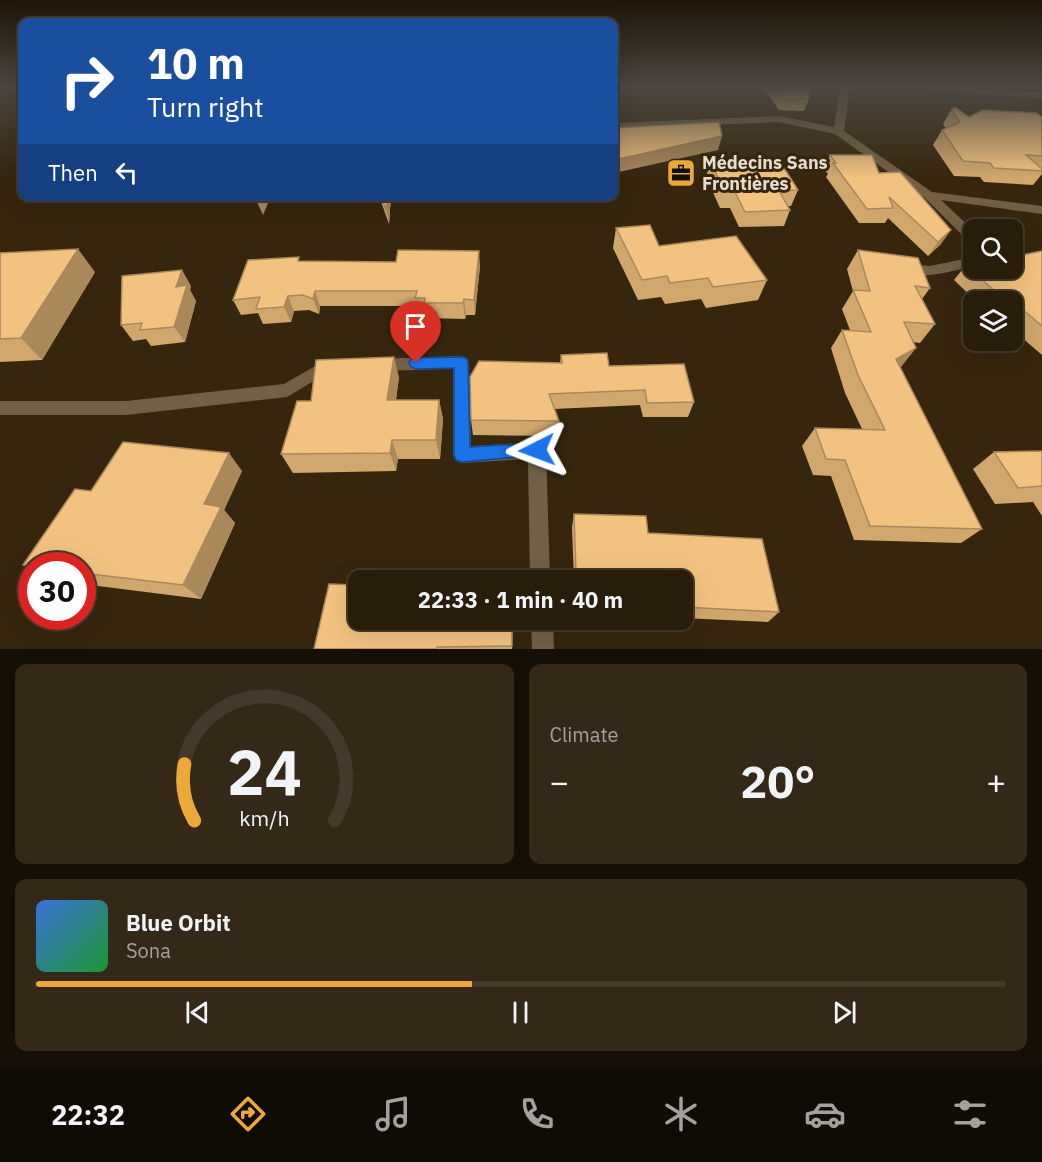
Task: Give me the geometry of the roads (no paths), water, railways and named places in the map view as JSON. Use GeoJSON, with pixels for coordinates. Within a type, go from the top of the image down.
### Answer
{"type":"FeatureCollection","features":[{"type":"Feature","properties":{"kind":"street"},"geometry":{"type":"LineString","coordinates":[[839,132],[841,118]]}},
{"type":"Feature","properties":{"kind":"street"},"geometry":{"type":"LineString","coordinates":[[618,126],[779,119],[839,132],[929,195],[963,228]]}},
{"type":"Feature","properties":{"kind":"street"},"geometry":{"type":"LineString","coordinates":[[929,195],[1042,210]]}},
{"type":"Feature","properties":{"kind":"street"},"geometry":{"type":"LineString","coordinates":[[887,268],[930,271],[963,264]]}},
{"type":"Feature","properties":{"kind":"street"},"geometry":{"type":"LineString","coordinates":[[0,408],[126,408],[287,390],[326,366],[461,362],[462,455],[537,450],[540,570]]}},
{"type":"Feature","properties":{"kind":"street"},"geometry":{"type":"LineString","coordinates":[[542,630],[543,649]]}},
{"type":"Feature","properties":{"kind":"place","name":"Médecins Sans Frontières"},"geometry":{"type":"Point","coordinates":[681,173]}}]}
